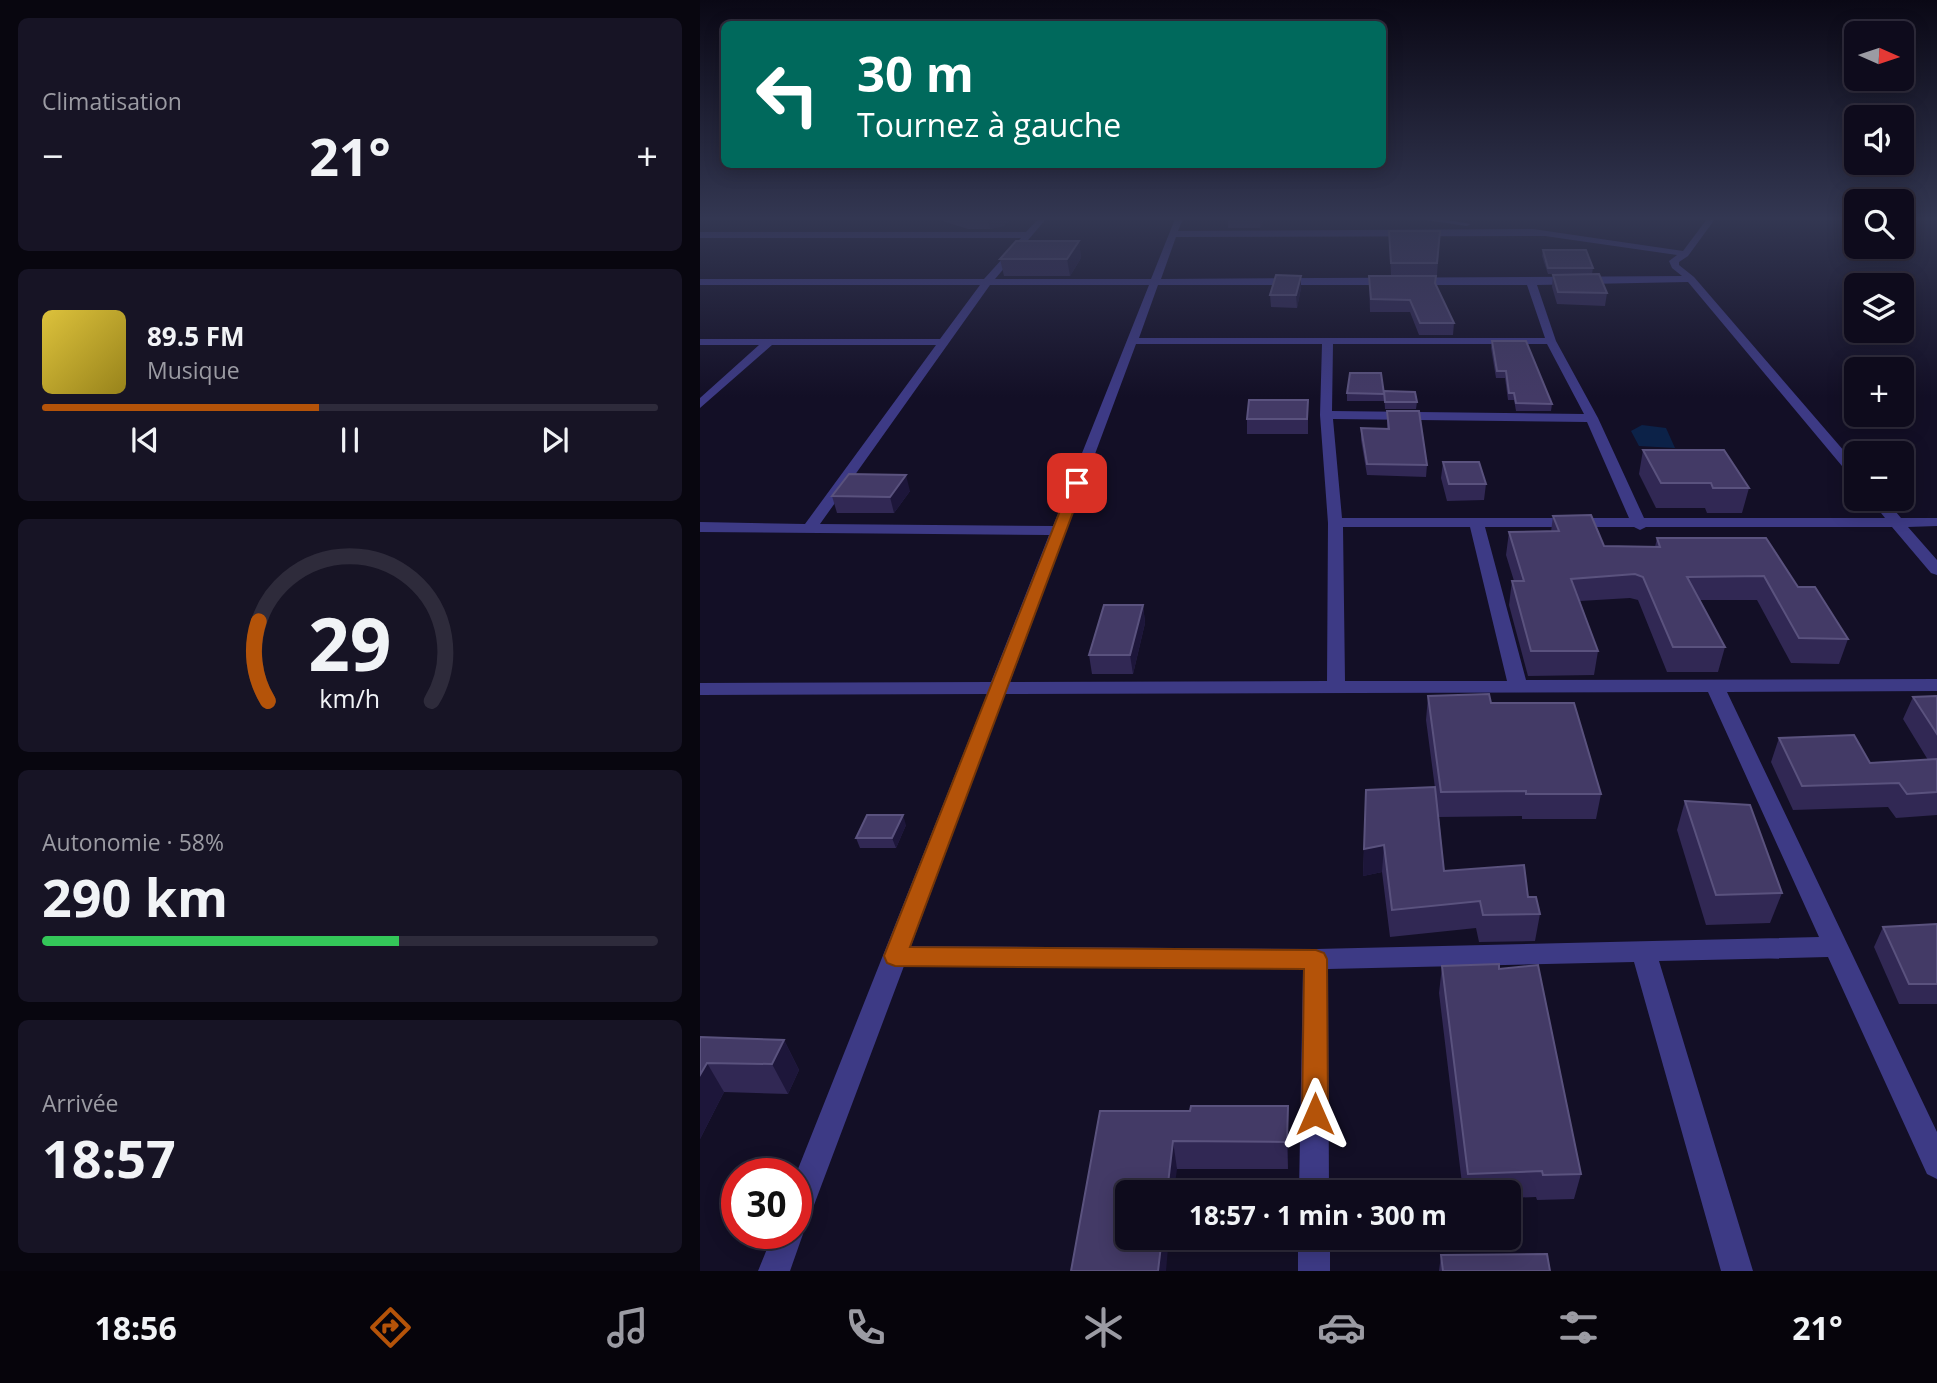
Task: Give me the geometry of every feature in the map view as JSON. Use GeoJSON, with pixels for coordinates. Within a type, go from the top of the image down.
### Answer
{"type":"FeatureCollection","features":[{"type":"Feature","properties":{"kind":"street"},"geometry":{"type":"LineString","coordinates":[[809,528],[990,278]]}},
{"type":"Feature","properties":{"kind":"street"},"geometry":{"type":"LineString","coordinates":[[812,1171],[1156,278]]}},
{"type":"Feature","properties":{"kind":"street"},"geometry":{"type":"LineString","coordinates":[[700,282],[1531,282],[1691,279],[1844,460]]}},
{"type":"Feature","properties":{"kind":"street"},"geometry":{"type":"LineString","coordinates":[[1531,282],[1551,341],[1592,418],[1640,525]]}},
{"type":"Feature","properties":{"kind":"street"},"geometry":{"type":"LineString","coordinates":[[1132,341],[1551,341]]}},
{"type":"Feature","properties":{"kind":"street"},"geometry":{"type":"LineString","coordinates":[[1328,341],[1326,415],[1335,523],[1336,687]]}},
{"type":"Feature","properties":{"kind":"street"},"geometry":{"type":"LineString","coordinates":[[700,342],[945,342]]}},
{"type":"Feature","properties":{"kind":"street"},"geometry":{"type":"LineString","coordinates":[[700,404],[769,342]]}},
{"type":"Feature","properties":{"kind":"street"},"geometry":{"type":"LineString","coordinates":[[1326,415],[1592,418]]}},
{"type":"Feature","properties":{"kind":"street"},"geometry":{"type":"LineString","coordinates":[[1887,511],[1937,570]]}},
{"type":"Feature","properties":{"kind":"street"},"geometry":{"type":"LineString","coordinates":[[1335,523],[1937,523]]}},
{"type":"Feature","properties":{"kind":"street"},"geometry":{"type":"LineString","coordinates":[[1477,525],[1518,687]]}},
{"type":"Feature","properties":{"kind":"street"},"geometry":{"type":"LineString","coordinates":[[700,527],[1059,531]]}},
{"type":"Feature","properties":{"kind":"street"},"geometry":{"type":"LineString","coordinates":[[700,689],[1937,685]]}},
{"type":"Feature","properties":{"kind":"street"},"geometry":{"type":"LineString","coordinates":[[1715,686],[1937,1164]]}},
{"type":"Feature","properties":{"kind":"street"},"geometry":{"type":"LineString","coordinates":[[895,956],[1316,959],[1836,947]]}},
{"type":"Feature","properties":{"kind":"street"},"geometry":{"type":"LineString","coordinates":[[1644,952],[1737,1271]]}},
{"type":"Feature","properties":{"kind":"street"},"geometry":{"type":"LineString","coordinates":[[1314,1180],[1316,959]]}},
{"type":"Feature","properties":{"kind":"street"},"geometry":{"type":"LineString","coordinates":[[774,1271],[782,1249]]}},
{"type":"Feature","properties":{"kind":"street"},"geometry":{"type":"LineString","coordinates":[[1314,1250],[1314,1271]]}},
{"type":"Feature","properties":{"kind":"water"},"geometry":{"type":"Polygon","coordinates":[[[1642,425],[1666,428],[1675,448],[1639,446],[1631,431],[1642,425]]]}},
{"type":"Feature","properties":{"kind":"building"},"geometry":{"type":"Polygon","coordinates":[[[1275,278],[1300,278],[1296,295],[1270,295],[1275,278]]]}},
{"type":"Feature","properties":{"kind":"building"},"geometry":{"type":"Polygon","coordinates":[[[1369,278],[1436,278],[1435,283],[1454,323],[1420,323],[1410,300],[1371,299],[1369,278]]]}},
{"type":"Feature","properties":{"kind":"building"},"geometry":{"type":"Polygon","coordinates":[[[1554,278],[1601,278],[1607,293],[1558,292],[1554,278]]]}},
{"type":"Feature","properties":{"kind":"building"},"geometry":{"type":"Polygon","coordinates":[[[1492,341],[1526,341],[1552,404],[1516,403],[1514,393],[1509,393],[1506,371],[1497,371],[1492,341]]]}},
{"type":"Feature","properties":{"kind":"building"},"geometry":{"type":"Polygon","coordinates":[[[1350,373],[1381,373],[1384,394],[1347,393],[1350,373]]]}},
{"type":"Feature","properties":{"kind":"building"},"geometry":{"type":"Polygon","coordinates":[[[1384,391],[1415,392],[1417,402],[1385,402],[1384,391]]]}},
{"type":"Feature","properties":{"kind":"building"},"geometry":{"type":"Polygon","coordinates":[[[1249,400],[1308,400],[1307,419],[1247,419],[1249,400]]]}},
{"type":"Feature","properties":{"kind":"building"},"geometry":{"type":"Polygon","coordinates":[[[1387,411],[1419,411],[1427,465],[1367,464],[1361,428],[1389,429],[1387,411]]]}},
{"type":"Feature","properties":{"kind":"building"},"geometry":{"type":"Polygon","coordinates":[[[1643,450],[1724,450],[1749,488],[1713,488],[1711,483],[1661,483],[1643,450]]]}},
{"type":"Feature","properties":{"kind":"building"},"geometry":{"type":"Polygon","coordinates":[[[1443,462],[1479,462],[1486,484],[1449,484],[1443,462]]]}},
{"type":"Feature","properties":{"kind":"building"},"geometry":{"type":"Polygon","coordinates":[[[849,474],[906,475],[890,497],[832,496],[849,474]]]}},
{"type":"Feature","properties":{"kind":"building"},"geometry":{"type":"Polygon","coordinates":[[[1591,515],[1604,546],[1660,547],[1657,538],[1766,538],[1798,587],[1815,587],[1848,639],[1799,638],[1764,576],[1687,577],[1725,647],[1673,647],[1643,577],[1635,574],[1571,579],[1598,651],[1531,651],[1512,581],[1524,581],[1509,532],[1559,531],[1553,516],[1591,515]]]}},
{"type":"Feature","properties":{"kind":"building"},"geometry":{"type":"Polygon","coordinates":[[[1104,605],[1143,605],[1130,655],[1089,655],[1104,605]]]}},
{"type":"Feature","properties":{"kind":"building"},"geometry":{"type":"Polygon","coordinates":[[[1489,694],[1491,703],[1574,703],[1601,794],[1441,792],[1428,696],[1489,694]]]}},
{"type":"Feature","properties":{"kind":"building"},"geometry":{"type":"Polygon","coordinates":[[[1937,696],[1937,734],[1913,697],[1937,696]]]}},
{"type":"Feature","properties":{"kind":"building"},"geometry":{"type":"Polygon","coordinates":[[[1854,735],[1870,763],[1937,759],[1937,792],[1907,794],[1899,783],[1802,786],[1779,738],[1854,735]]]}},
{"type":"Feature","properties":{"kind":"building"},"geometry":{"type":"Polygon","coordinates":[[[1435,787],[1444,871],[1524,865],[1528,897],[1536,897],[1540,914],[1483,915],[1480,901],[1392,910],[1384,845],[1364,849],[1366,790],[1435,787]]]}},
{"type":"Feature","properties":{"kind":"building"},"geometry":{"type":"Polygon","coordinates":[[[1685,801],[1750,805],[1782,893],[1716,895],[1685,801]]]}},
{"type":"Feature","properties":{"kind":"building"},"geometry":{"type":"Polygon","coordinates":[[[867,815],[903,815],[892,838],[856,838],[867,815]]]}},
{"type":"Feature","properties":{"kind":"building"},"geometry":{"type":"Polygon","coordinates":[[[1937,924],[1937,984],[1909,984],[1883,927],[1937,924]]]}},
{"type":"Feature","properties":{"kind":"building"},"geometry":{"type":"Polygon","coordinates":[[[1499,964],[1499,969],[1538,965],[1581,1174],[1543,1175],[1542,1171],[1468,1174],[1442,966],[1499,964]]]}},
{"type":"Feature","properties":{"kind":"building"},"geometry":{"type":"Polygon","coordinates":[[[700,1037],[784,1040],[772,1064],[707,1063],[700,1075],[700,1037]]]}},
{"type":"Feature","properties":{"kind":"building"},"geometry":{"type":"Polygon","coordinates":[[[1191,1106],[1288,1106],[1287,1142],[1173,1141],[1168,1180],[1115,1180],[1115,1250],[1160,1250],[1158,1271],[1071,1271],[1100,1111],[1190,1111],[1191,1106]]]}},
{"type":"Feature","properties":{"kind":"building"},"geometry":{"type":"Polygon","coordinates":[[[1547,1254],[1550,1271],[1443,1271],[1441,1255],[1547,1254]]]}},
{"type":"Feature","properties":{"kind":"route"},"geometry":{"type":"LineString","coordinates":[[1077,483],[895,956],[1316,959],[1315,1114]]}}]}
